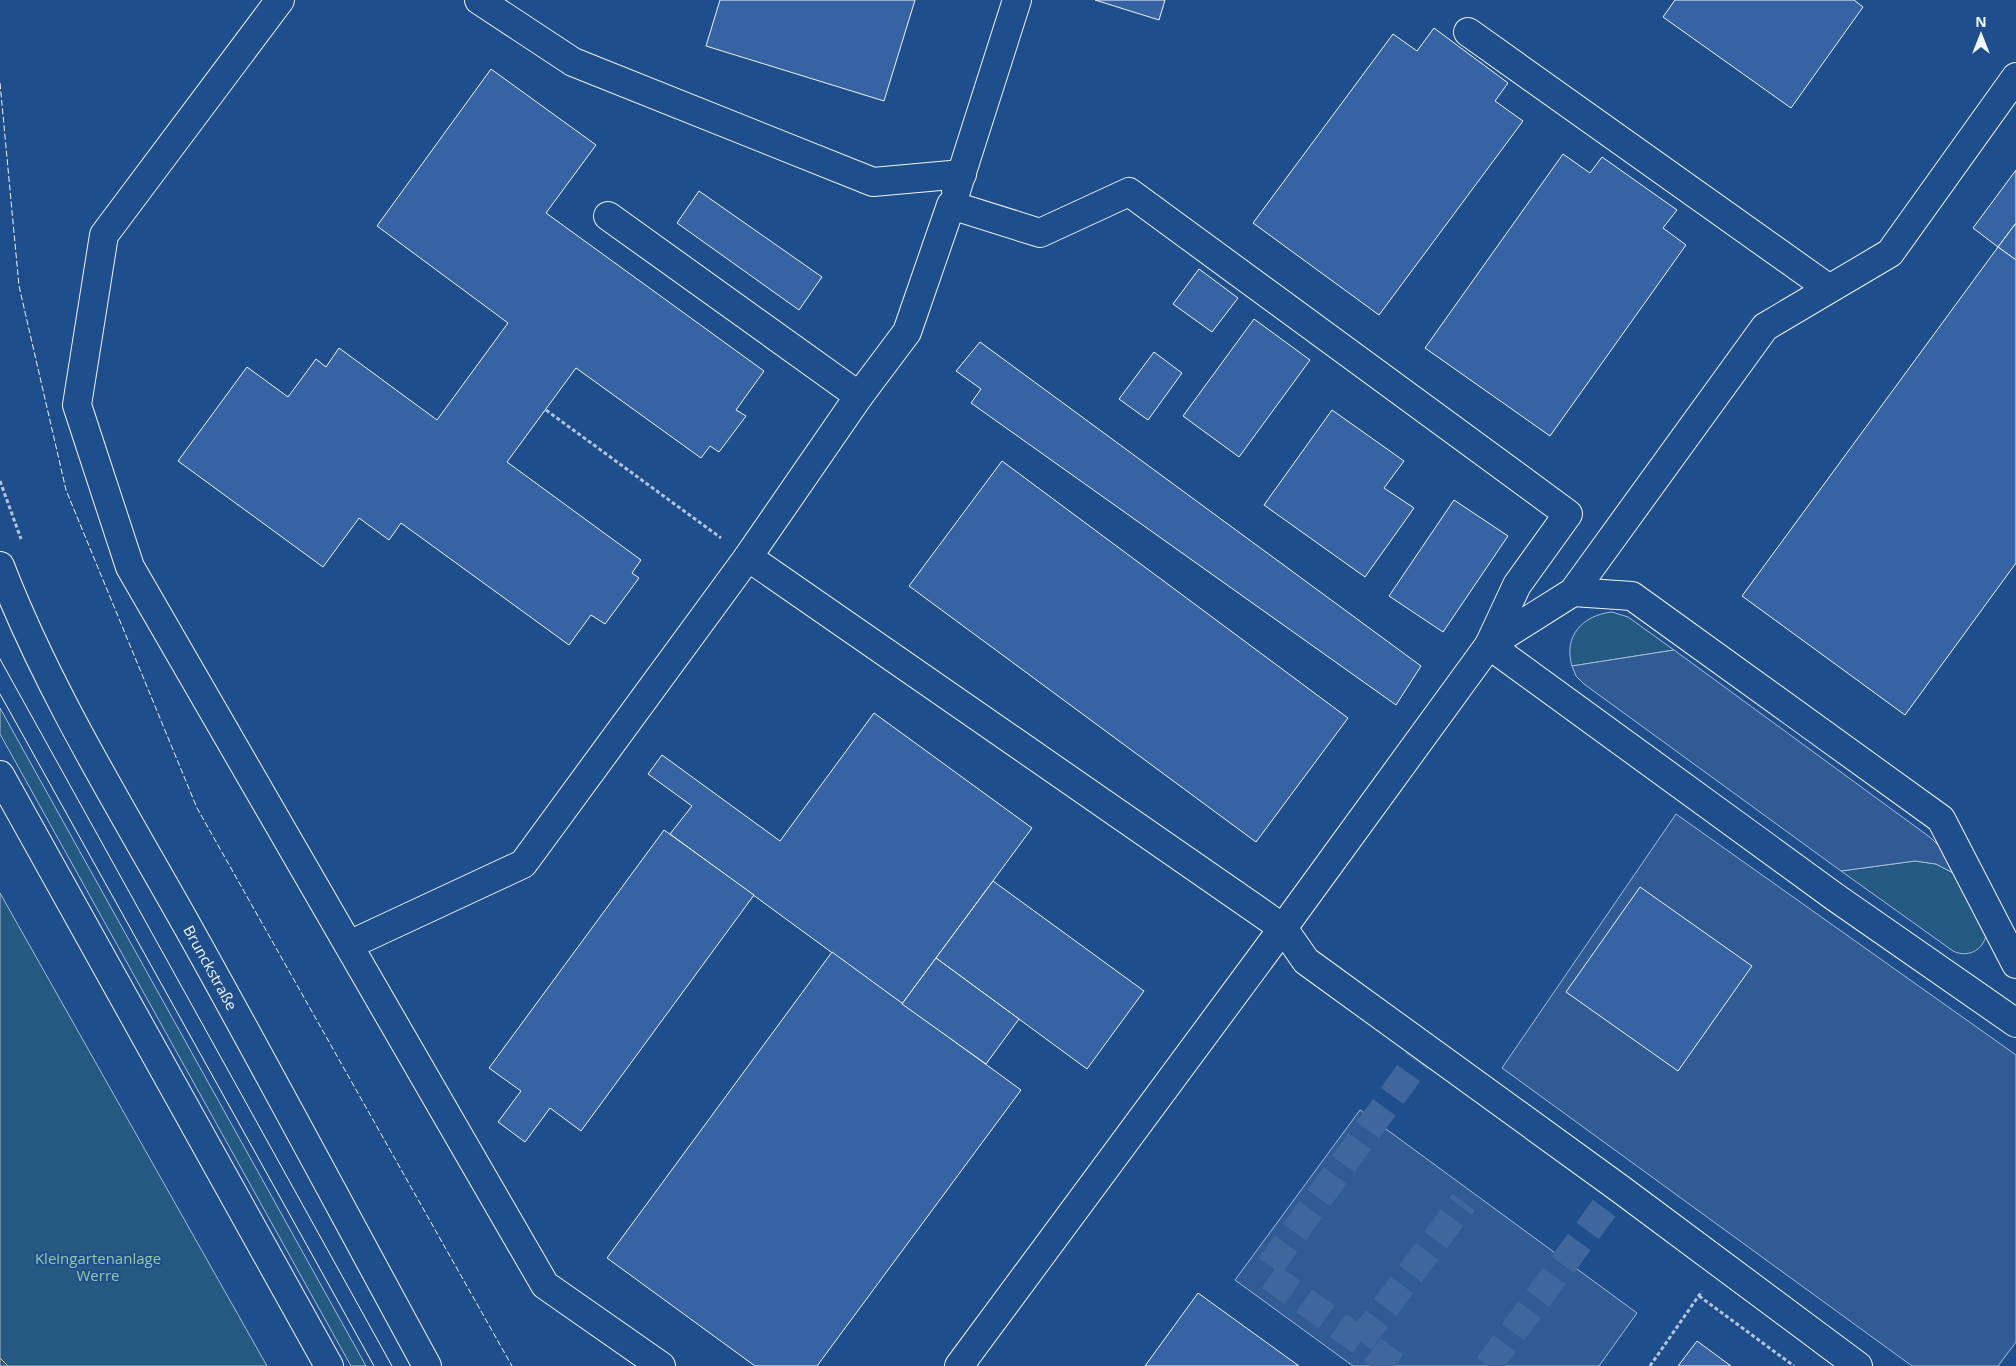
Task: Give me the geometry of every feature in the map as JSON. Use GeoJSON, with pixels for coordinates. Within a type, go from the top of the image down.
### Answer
{"type":"FeatureCollection","features":[{"type":"Feature","properties":{"kind":"street"},"geometry":{"type":"LineString","coordinates":[[280,0],[104,235],[77,405],[130,567],[545,1285],[661,1366]]}},
{"type":"Feature","properties":{"kind":"street"},"geometry":{"type":"LineString","coordinates":[[479,0],[572,62],[873,182],[962,174]]}},
{"type":"Feature","properties":{"kind":"street"},"geometry":{"type":"LineString","coordinates":[[349,945],[524,864],[748,557],[859,396],[906,332],[962,174],[1017,0]]}},
{"type":"Feature","properties":{"kind":"street"},"geometry":{"type":"LineString","coordinates":[[1468,32],[1828,288]]}},
{"type":"Feature","properties":{"kind":"street"},"geometry":{"type":"LineString","coordinates":[[1489,645],[1573,592],[1765,327],[1890,252],[2016,77]]}},
{"type":"Feature","properties":{"kind":"street"},"geometry":{"type":"LineString","coordinates":[[951,205],[1040,233],[1129,192],[1568,514],[1517,585],[1489,645],[959,1366]]}},
{"type":"Feature","properties":{"kind":"street"},"geometry":{"type":"LineString","coordinates":[[608,216],[859,396]]}},
{"type":"Feature","properties":{"kind":"street"},"geometry":{"type":"LineString","coordinates":[[748,557],[1282,928],[1306,961],[1620,1188],[1858,1366]]}},
{"type":"Feature","properties":{"kind":"street","name":"Brunckstraße"},"geometry":{"type":"LineString","coordinates":[[0,566],[12,597],[73,723],[191,933],[427,1366]]}},
{"type":"Feature","properties":{"kind":"street"},"geometry":{"type":"LineString","coordinates":[[1573,592],[1632,596],[1940,819],[2016,964]]}},
{"type":"Feature","properties":{"kind":"street"},"geometry":{"type":"LineString","coordinates":[[1489,645],[1835,897],[2016,1023]]}},
{"type":"Feature","properties":{"kind":"street"},"geometry":{"type":"LineString","coordinates":[[0,775],[329,1366]]}},
{"type":"Feature","properties":{"kind":"path"},"geometry":{"type":"LineString","coordinates":[[546,410],[748,557]]}},
{"type":"Feature","properties":{"kind":"path"},"geometry":{"type":"LineString","coordinates":[[1650,1366],[1699,1296],[1794,1366]]}},
{"type":"Feature","properties":{"kind":"green space"},"geometry":{"type":"Polygon","coordinates":[[[1612,612],[1628,617],[1674,650],[1572,666],[1570,645],[1578,629],[1592,617],[1612,612]]]}},
{"type":"Feature","properties":{"kind":"green space"},"geometry":{"type":"Polygon","coordinates":[[[0,708],[366,1366],[351,1366],[0,734],[0,708]]]}},
{"type":"Feature","properties":{"kind":"green space"},"geometry":{"type":"Polygon","coordinates":[[[1915,861],[1936,864],[1957,875],[1986,935],[1982,945],[1974,952],[1964,954],[1953,951],[1841,871],[1915,861]]]}},
{"type":"Feature","properties":{"kind":"green space","name":"Kleingartenanlage Werre"},"geometry":{"type":"Polygon","coordinates":[[[0,893],[267,1366],[0,1366],[0,893]]]}},
{"type":"Feature","properties":{"kind":"shaded area"},"geometry":{"type":"Polygon","coordinates":[[[1674,650],[1931,838],[1947,854],[1957,875],[1936,864],[1915,861],[1841,871],[1584,684],[1576,676],[1572,666],[1674,650]]]}},
{"type":"Feature","properties":{"kind":"shaded area"},"geometry":{"type":"Polygon","coordinates":[[[1676,814],[2016,1055],[2016,1342],[1998,1366],[1912,1366],[1502,1068],[1676,814]]]}},
{"type":"Feature","properties":{"kind":"shaded area"},"geometry":{"type":"Polygon","coordinates":[[[1360,1110],[1637,1313],[1599,1366],[1353,1366],[1235,1280],[1360,1110]]]}},
{"type":"Feature","properties":{"kind":"building"},"geometry":{"type":"Polygon","coordinates":[[[720,0],[915,0],[884,101],[706,46],[720,0]]]}},
{"type":"Feature","properties":{"kind":"building"},"geometry":{"type":"Polygon","coordinates":[[[1095,0],[1165,0],[1159,20],[1095,0]]]}},
{"type":"Feature","properties":{"kind":"building"},"geometry":{"type":"Polygon","coordinates":[[[1675,0],[1854,0],[1863,7],[1791,108],[1663,17],[1675,0]]]}},
{"type":"Feature","properties":{"kind":"building"},"geometry":{"type":"Polygon","coordinates":[[[1434,28],[1508,83],[1495,101],[1523,121],[1379,315],[1253,223],[1393,34],[1417,51],[1434,28]]]}},
{"type":"Feature","properties":{"kind":"building"},"geometry":{"type":"Polygon","coordinates":[[[491,69],[596,145],[546,213],[764,371],[736,410],[746,416],[719,452],[710,446],[701,458],[576,368],[507,462],[641,560],[632,573],[639,578],[605,624],[591,615],[569,645],[401,523],[389,540],[359,518],[323,567],[178,461],[247,367],[288,397],[316,359],[326,367],[339,348],[437,420],[508,323],[377,226],[491,69]]]}},
{"type":"Feature","properties":{"kind":"building"},"geometry":{"type":"Polygon","coordinates":[[[1563,154],[1590,173],[1602,157],[1677,210],[1663,228],[1686,245],[1550,436],[1425,348],[1563,154]]]}},
{"type":"Feature","properties":{"kind":"building"},"geometry":{"type":"Polygon","coordinates":[[[2016,170],[2016,223],[1998,247],[1973,228],[2016,170]]]}},
{"type":"Feature","properties":{"kind":"building"},"geometry":{"type":"Polygon","coordinates":[[[699,191],[822,277],[799,310],[677,223],[699,191]]]}},
{"type":"Feature","properties":{"kind":"building"},"geometry":{"type":"Polygon","coordinates":[[[2016,223],[2016,260],[1998,247],[2016,223]]]}},
{"type":"Feature","properties":{"kind":"building"},"geometry":{"type":"Polygon","coordinates":[[[1998,247],[2016,260],[2016,563],[1905,715],[1742,596],[1998,247]]]}},
{"type":"Feature","properties":{"kind":"building"},"geometry":{"type":"Polygon","coordinates":[[[1199,269],[1238,298],[1212,332],[1173,304],[1199,269]]]}},
{"type":"Feature","properties":{"kind":"building"},"geometry":{"type":"Polygon","coordinates":[[[1254,319],[1310,360],[1239,457],[1183,416],[1254,319]]]}},
{"type":"Feature","properties":{"kind":"building"},"geometry":{"type":"Polygon","coordinates":[[[980,342],[1421,666],[1396,705],[971,403],[981,389],[956,371],[980,342]]]}},
{"type":"Feature","properties":{"kind":"building"},"geometry":{"type":"Polygon","coordinates":[[[1154,352],[1182,373],[1148,420],[1119,399],[1154,352]]]}},
{"type":"Feature","properties":{"kind":"building"},"geometry":{"type":"Polygon","coordinates":[[[1332,410],[1404,461],[1384,488],[1414,508],[1365,577],[1264,505],[1332,410]]]}},
{"type":"Feature","properties":{"kind":"building"},"geometry":{"type":"Polygon","coordinates":[[[1002,461],[1348,718],[1256,842],[909,586],[1002,461]]]}},
{"type":"Feature","properties":{"kind":"building"},"geometry":{"type":"Polygon","coordinates":[[[1454,500],[1508,536],[1443,632],[1389,596],[1454,500]]]}},
{"type":"Feature","properties":{"kind":"building"},"geometry":{"type":"Polygon","coordinates":[[[874,713],[1032,828],[902,1004],[670,834],[692,806],[648,774],[662,755],[780,841],[874,713]]]}},
{"type":"Feature","properties":{"kind":"building"},"geometry":{"type":"Polygon","coordinates":[[[664,830],[754,895],[581,1131],[550,1108],[525,1142],[498,1122],[521,1091],[489,1068],[664,830]]]}},
{"type":"Feature","properties":{"kind":"building"},"geometry":{"type":"Polygon","coordinates":[[[993,881],[1144,991],[1087,1069],[936,958],[993,881]]]}},
{"type":"Feature","properties":{"kind":"building"},"geometry":{"type":"Polygon","coordinates":[[[1640,887],[1752,966],[1678,1071],[1566,992],[1640,887]]]}},
{"type":"Feature","properties":{"kind":"building"},"geometry":{"type":"Polygon","coordinates":[[[832,952],[1021,1090],[817,1366],[755,1366],[607,1258],[832,952]]]}},
{"type":"Feature","properties":{"kind":"building"},"geometry":{"type":"Polygon","coordinates":[[[936,958],[1019,1019],[986,1064],[902,1004],[936,958]]]}},
{"type":"Feature","properties":{"kind":"building"},"geometry":{"type":"Polygon","coordinates":[[[1198,1293],[1299,1366],[1145,1366],[1198,1293]]]}},
{"type":"Feature","properties":{"kind":"building"},"geometry":{"type":"Polygon","coordinates":[[[1697,1341],[1731,1366],[1678,1366],[1697,1341]]]}},
{"type":"Feature","properties":{"kind":"tunnel"},"geometry":{"type":"LineString","coordinates":[[1395,1366],[1265,1273],[1426,1049]]}},
{"type":"Feature","properties":{"kind":"tunnel"},"geometry":{"type":"LineString","coordinates":[[1488,1366],[1619,1188]]}},
{"type":"Feature","properties":{"kind":"tunnel"},"geometry":{"type":"LineString","coordinates":[[1360,1341],[1464,1202]]}},
{"type":"Feature","properties":{"kind":"tram line"},"geometry":{"type":"LineString","coordinates":[[0,659],[392,1366]]}},
{"type":"Feature","properties":{"kind":"tram line"},"geometry":{"type":"LineString","coordinates":[[0,694],[374,1366]]}},
{"type":"Feature","properties":{"kind":"fence"},"geometry":{"type":"LineString","coordinates":[[0,83],[19,286],[66,490],[197,808],[512,1366]]}},
{"type":"Feature","properties":{"kind":"power"},"geometry":{"type":"LineString","coordinates":[[0,1358],[8,1366]]}}]}
